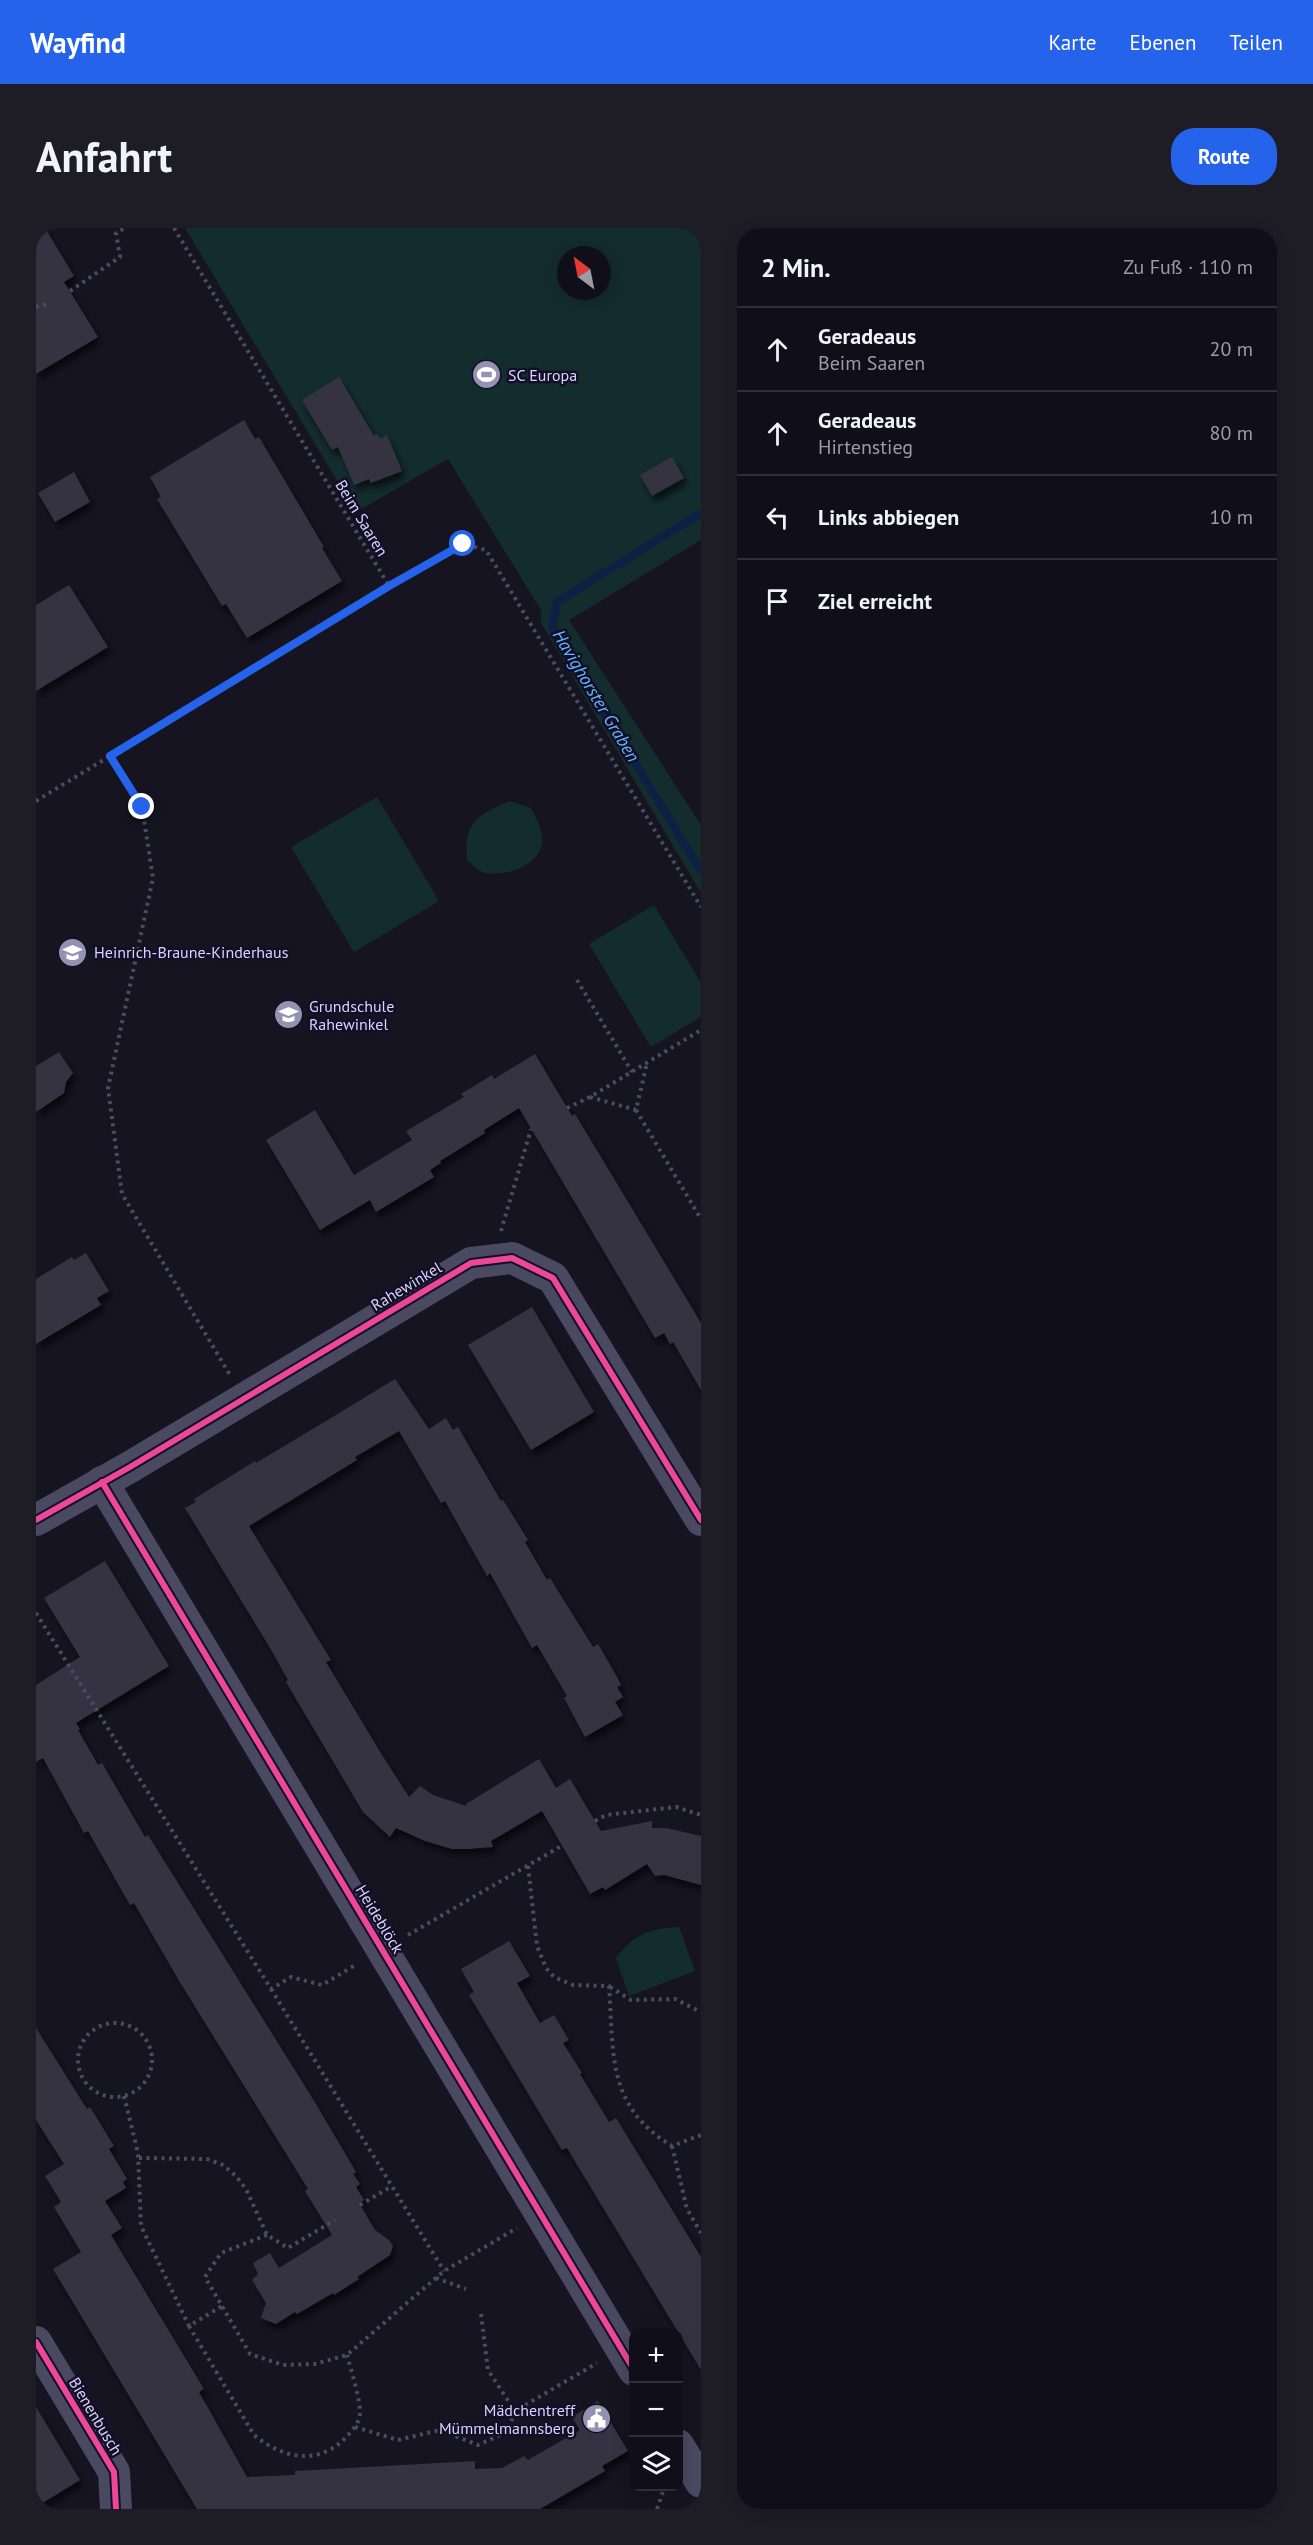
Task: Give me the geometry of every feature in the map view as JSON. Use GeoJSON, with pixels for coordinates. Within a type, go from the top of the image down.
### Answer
{"type":"FeatureCollection","features":[{"type":"Feature","properties":{"kind":"street","name":"Rahewinkel"},"geometry":{"type":"LineString","coordinates":[[36,1520],[471,1263],[512,1258],[553,1278],[701,1520]]}},
{"type":"Feature","properties":{"kind":"street","name":"Heideblöck"},"geometry":{"type":"LineString","coordinates":[[102,1482],[627,2359]]}},
{"type":"Feature","properties":{"kind":"street","name":"Bienenbusch"},"geometry":{"type":"LineString","coordinates":[[36,2343],[114,2472],[116,2509]]}},
{"type":"Feature","properties":{"kind":"street"},"geometry":{"type":"LineString","coordinates":[[683,2453],[701,2482]]}},
{"type":"Feature","properties":{"kind":"path"},"geometry":{"type":"LineString","coordinates":[[70,291],[120,257],[116,233],[125,228]]}},
{"type":"Feature","properties":{"kind":"path"},"geometry":{"type":"LineString","coordinates":[[36,307],[48,304]]}},
{"type":"Feature","properties":{"kind":"path"},"geometry":{"type":"LineString","coordinates":[[36,801],[389,586],[463,544],[486,550],[701,907]]}},
{"type":"Feature","properties":{"kind":"path"},"geometry":{"type":"LineString","coordinates":[[110,756],[142,807],[153,878],[108,1089],[122,1194],[244,1399]]}},
{"type":"Feature","properties":{"kind":"path"},"geometry":{"type":"LineString","coordinates":[[577,980],[632,1072]]}},
{"type":"Feature","properties":{"kind":"path"},"geometry":{"type":"LineString","coordinates":[[567,1108],[590,1097],[701,1030]]}},
{"type":"Feature","properties":{"kind":"path"},"geometry":{"type":"LineString","coordinates":[[636,1110],[648,1063]]}},
{"type":"Feature","properties":{"kind":"path"},"geometry":{"type":"LineString","coordinates":[[590,1097],[636,1110],[701,1219]]}},
{"type":"Feature","properties":{"kind":"path"},"geometry":{"type":"LineString","coordinates":[[492,1260],[531,1129]]}},
{"type":"Feature","properties":{"kind":"path"},"geometry":{"type":"LineString","coordinates":[[36,1613],[444,2271]]}},
{"type":"Feature","properties":{"kind":"path"},"geometry":{"type":"LineString","coordinates":[[595,1821],[606,1815],[676,1807],[701,1815]]}},
{"type":"Feature","properties":{"kind":"path"},"geometry":{"type":"LineString","coordinates":[[271,1989],[291,1977],[322,1985],[563,1845]]}},
{"type":"Feature","properties":{"kind":"path"},"geometry":{"type":"LineString","coordinates":[[528,1866],[537,1946],[546,1968],[554,1977],[573,1985],[609,1986],[631,2000],[675,1999],[701,2012]]}},
{"type":"Feature","properties":{"kind":"path"},"geometry":{"type":"LineString","coordinates":[[609,1986],[614,2067],[619,2087],[634,2115],[657,2137],[672,2146],[687,2209],[701,2234]]}},
{"type":"Feature","properties":{"kind":"path"},"geometry":{"type":"LineString","coordinates":[[111,2024],[129,2026],[144,2037],[150,2048],[151,2072],[145,2083],[136,2091],[124,2096],[112,2097],[100,2094],[87,2083],[79,2067],[82,2044],[90,2034],[111,2024]]}},
{"type":"Feature","properties":{"kind":"path"},"geometry":{"type":"LineString","coordinates":[[124,2096],[139,2157],[141,2226],[189,2326],[254,2435],[268,2447],[286,2455],[302,2456],[318,2454],[332,2448],[346,2437],[355,2427],[360,2415],[347,2355]]}},
{"type":"Feature","properties":{"kind":"path"},"geometry":{"type":"LineString","coordinates":[[672,2146],[701,2135]]}},
{"type":"Feature","properties":{"kind":"path"},"geometry":{"type":"LineString","coordinates":[[139,2157],[207,2158],[223,2165],[246,2189],[267,2235],[288,2248],[335,2220]]}},
{"type":"Feature","properties":{"kind":"path"},"geometry":{"type":"LineString","coordinates":[[360,2205],[392,2186]]}},
{"type":"Feature","properties":{"kind":"path"},"geometry":{"type":"LineString","coordinates":[[267,2235],[221,2253],[205,2277],[250,2354],[283,2365],[315,2364],[347,2355],[444,2271],[541,2214]]}},
{"type":"Feature","properties":{"kind":"path"},"geometry":{"type":"LineString","coordinates":[[436,2278],[466,2289]]}},
{"type":"Feature","properties":{"kind":"path"},"geometry":{"type":"LineString","coordinates":[[189,2326],[222,2306]]}},
{"type":"Feature","properties":{"kind":"path"},"geometry":{"type":"LineString","coordinates":[[481,2314],[488,2370],[515,2411]]}},
{"type":"Feature","properties":{"kind":"path"},"geometry":{"type":"LineString","coordinates":[[355,2427],[398,2440],[440,2430],[478,2445],[507,2432],[515,2411],[627,2359]]}},
{"type":"Feature","properties":{"kind":"path"},"geometry":{"type":"LineString","coordinates":[[657,2509],[664,2491]]}},
{"type":"Feature","properties":{"kind":"green space","name":"SC Europa"},"geometry":{"type":"Polygon","coordinates":[[[185,228],[701,228],[701,540],[569,620],[701,825],[701,893],[541,623],[541,610],[448,459],[356,512],[185,228]]]}},
{"type":"Feature","properties":{"kind":"green space"},"geometry":{"type":"Polygon","coordinates":[[[377,797],[439,901],[354,952],[291,847],[377,797]]]}},
{"type":"Feature","properties":{"kind":"green space"},"geometry":{"type":"Polygon","coordinates":[[[510,801],[531,808],[541,833],[541,848],[532,861],[510,872],[493,874],[478,870],[467,860],[468,837],[471,828],[481,816],[510,801]]]}},
{"type":"Feature","properties":{"kind":"green space"},"geometry":{"type":"Polygon","coordinates":[[[654,905],[701,983],[701,1017],[651,1047],[589,944],[654,905]]]}},
{"type":"Feature","properties":{"kind":"green space"},"geometry":{"type":"Polygon","coordinates":[[[679,1927],[695,1971],[629,1996],[616,1958],[622,1950],[643,1934],[659,1929],[679,1927]]]}},
{"type":"Feature","properties":{"kind":"building"},"geometry":{"type":"Polygon","coordinates":[[[36,228],[45,228],[74,276],[64,282],[98,337],[36,374],[36,228]]]}},
{"type":"Feature","properties":{"kind":"building"},"geometry":{"type":"Polygon","coordinates":[[[339,377],[374,436],[377,434],[381,439],[387,435],[402,471],[371,483],[369,479],[354,485],[338,447],[332,450],[302,400],[339,377]]]}},
{"type":"Feature","properties":{"kind":"building"},"geometry":{"type":"Polygon","coordinates":[[[244,420],[255,439],[259,437],[342,581],[247,638],[226,604],[222,606],[157,499],[161,497],[150,477],[244,420]]]}},
{"type":"Feature","properties":{"kind":"building"},"geometry":{"type":"Polygon","coordinates":[[[672,457],[684,478],[652,496],[640,475],[672,457]]]}},
{"type":"Feature","properties":{"kind":"building"},"geometry":{"type":"Polygon","coordinates":[[[74,472],[90,502],[55,522],[38,493],[74,472]]]}},
{"type":"Feature","properties":{"kind":"building"},"geometry":{"type":"Polygon","coordinates":[[[69,585],[108,647],[36,691],[36,605],[69,585]]]}},
{"type":"Feature","properties":{"kind":"building"},"geometry":{"type":"Polygon","coordinates":[[[59,1052],[73,1073],[66,1082],[64,1093],[36,1112],[36,1066],[59,1052]]]}},
{"type":"Feature","properties":{"kind":"building"},"geometry":{"type":"Polygon","coordinates":[[[535,1054],[572,1116],[575,1114],[701,1323],[701,1390],[673,1342],[670,1344],[664,1333],[655,1338],[519,1108],[484,1130],[485,1133],[440,1161],[441,1163],[430,1170],[434,1177],[376,1212],[370,1200],[320,1230],[266,1140],[315,1110],[354,1175],[412,1140],[406,1131],[464,1097],[461,1094],[492,1075],[494,1079],[535,1054]]]}},
{"type":"Feature","properties":{"kind":"building"},"geometry":{"type":"Polygon","coordinates":[[[86,1253],[109,1291],[97,1298],[101,1305],[36,1344],[36,1279],[72,1257],[74,1260],[86,1253]]]}},
{"type":"Feature","properties":{"kind":"building"},"geometry":{"type":"Polygon","coordinates":[[[532,1307],[594,1412],[531,1450],[468,1345],[532,1307]]]}},
{"type":"Feature","properties":{"kind":"building"},"geometry":{"type":"Polygon","coordinates":[[[395,1379],[429,1429],[446,1418],[453,1430],[458,1427],[501,1501],[503,1500],[528,1540],[525,1542],[547,1580],[550,1578],[593,1647],[598,1644],[616,1675],[621,1685],[617,1687],[623,1697],[615,1702],[623,1715],[585,1737],[564,1698],[567,1696],[537,1645],[532,1648],[490,1573],[487,1576],[445,1501],[441,1503],[399,1431],[355,1457],[357,1460],[249,1526],[331,1660],[326,1662],[382,1755],[409,1797],[420,1786],[433,1795],[466,1806],[539,1759],[556,1788],[570,1779],[601,1831],[652,1821],[652,1828],[666,1828],[701,1836],[701,1885],[664,1875],[655,1876],[647,1864],[605,1890],[603,1887],[590,1894],[542,1811],[491,1841],[493,1847],[467,1849],[452,1849],[425,1841],[396,1828],[390,1837],[363,1812],[286,1682],[288,1680],[270,1648],[185,1508],[196,1502],[194,1499],[255,1461],[256,1463],[395,1379]]]}},
{"type":"Feature","properties":{"kind":"building"},"geometry":{"type":"Polygon","coordinates":[[[105,1561],[169,1666],[76,1723],[80,1729],[78,1730],[98,1765],[102,1763],[145,1837],[148,1835],[316,2104],[356,2172],[353,2174],[360,2184],[356,2187],[364,2200],[359,2203],[375,2230],[389,2240],[393,2246],[390,2255],[357,2277],[359,2279],[334,2295],[333,2293],[297,2314],[295,2312],[276,2324],[261,2318],[266,2303],[252,2280],[258,2274],[253,2263],[270,2253],[279,2268],[332,2235],[305,2191],[308,2189],[181,1984],[134,1903],[130,1905],[88,1831],[84,1833],[43,1758],[36,1762],[36,1685],[80,1657],[44,1598],[105,1561]]]}},
{"type":"Feature","properties":{"kind":"building"},"geometry":{"type":"Polygon","coordinates":[[[509,1941],[530,1976],[517,1983],[540,2023],[554,2015],[569,2040],[563,2043],[609,2122],[616,2118],[701,2257],[701,2370],[683,2340],[683,2329],[676,2329],[567,2148],[562,2150],[469,1995],[474,1992],[461,1969],[509,1941]]]}},
{"type":"Feature","properties":{"kind":"building"},"geometry":{"type":"Polygon","coordinates":[[[36,2028],[87,2109],[90,2107],[114,2146],[109,2149],[127,2179],[123,2182],[126,2188],[105,2201],[122,2228],[111,2235],[204,2389],[199,2392],[247,2477],[295,2475],[295,2471],[475,2461],[475,2469],[502,2468],[524,2456],[528,2460],[580,2430],[572,2417],[598,2401],[628,2451],[602,2466],[605,2471],[540,2509],[197,2509],[53,2269],[81,2252],[54,2207],[61,2202],[45,2176],[64,2164],[36,2120],[36,2028]]]}},
{"type":"Feature","properties":{"kind":"building"},"geometry":{"type":"Polygon","coordinates":[[[36,2407],[80,2480],[36,2507],[36,2407]]]}},
{"type":"Feature","properties":{"kind":"waterway","name":"Havighorster Graben"},"geometry":{"type":"LineString","coordinates":[[701,513],[557,602],[552,627],[701,871]]}},
{"type":"Feature","properties":{"kind":"cycle path"},"geometry":{"type":"LineString","coordinates":[[36,1520],[130,1467],[471,1263],[512,1258],[553,1278],[701,1520]]}},
{"type":"Feature","properties":{"kind":"cycle path"},"geometry":{"type":"LineString","coordinates":[[102,1482],[629,2362]]}},
{"type":"Feature","properties":{"kind":"cycle path"},"geometry":{"type":"LineString","coordinates":[[36,2342],[114,2472],[116,2509]]}},
{"type":"Feature","properties":{"kind":"place","name":"SC Europa"},"geometry":{"type":"Point","coordinates":[487,375]}},
{"type":"Feature","properties":{"kind":"place","name":"Heinrich-Braune-Kinderhaus"},"geometry":{"type":"Point","coordinates":[73,952]}},
{"type":"Feature","properties":{"kind":"place","name":"Grundschule Rahewinkel"},"geometry":{"type":"Point","coordinates":[288,1015]}},
{"type":"Feature","properties":{"kind":"place","name":"Mädchentreff Mümmelmannsberg"},"geometry":{"type":"Point","coordinates":[596,2419]}},
{"type":"Feature","properties":{"kind":"route"},"geometry":{"type":"LineString","coordinates":[[142,807],[110,756],[389,586],[463,544]]}}]}
